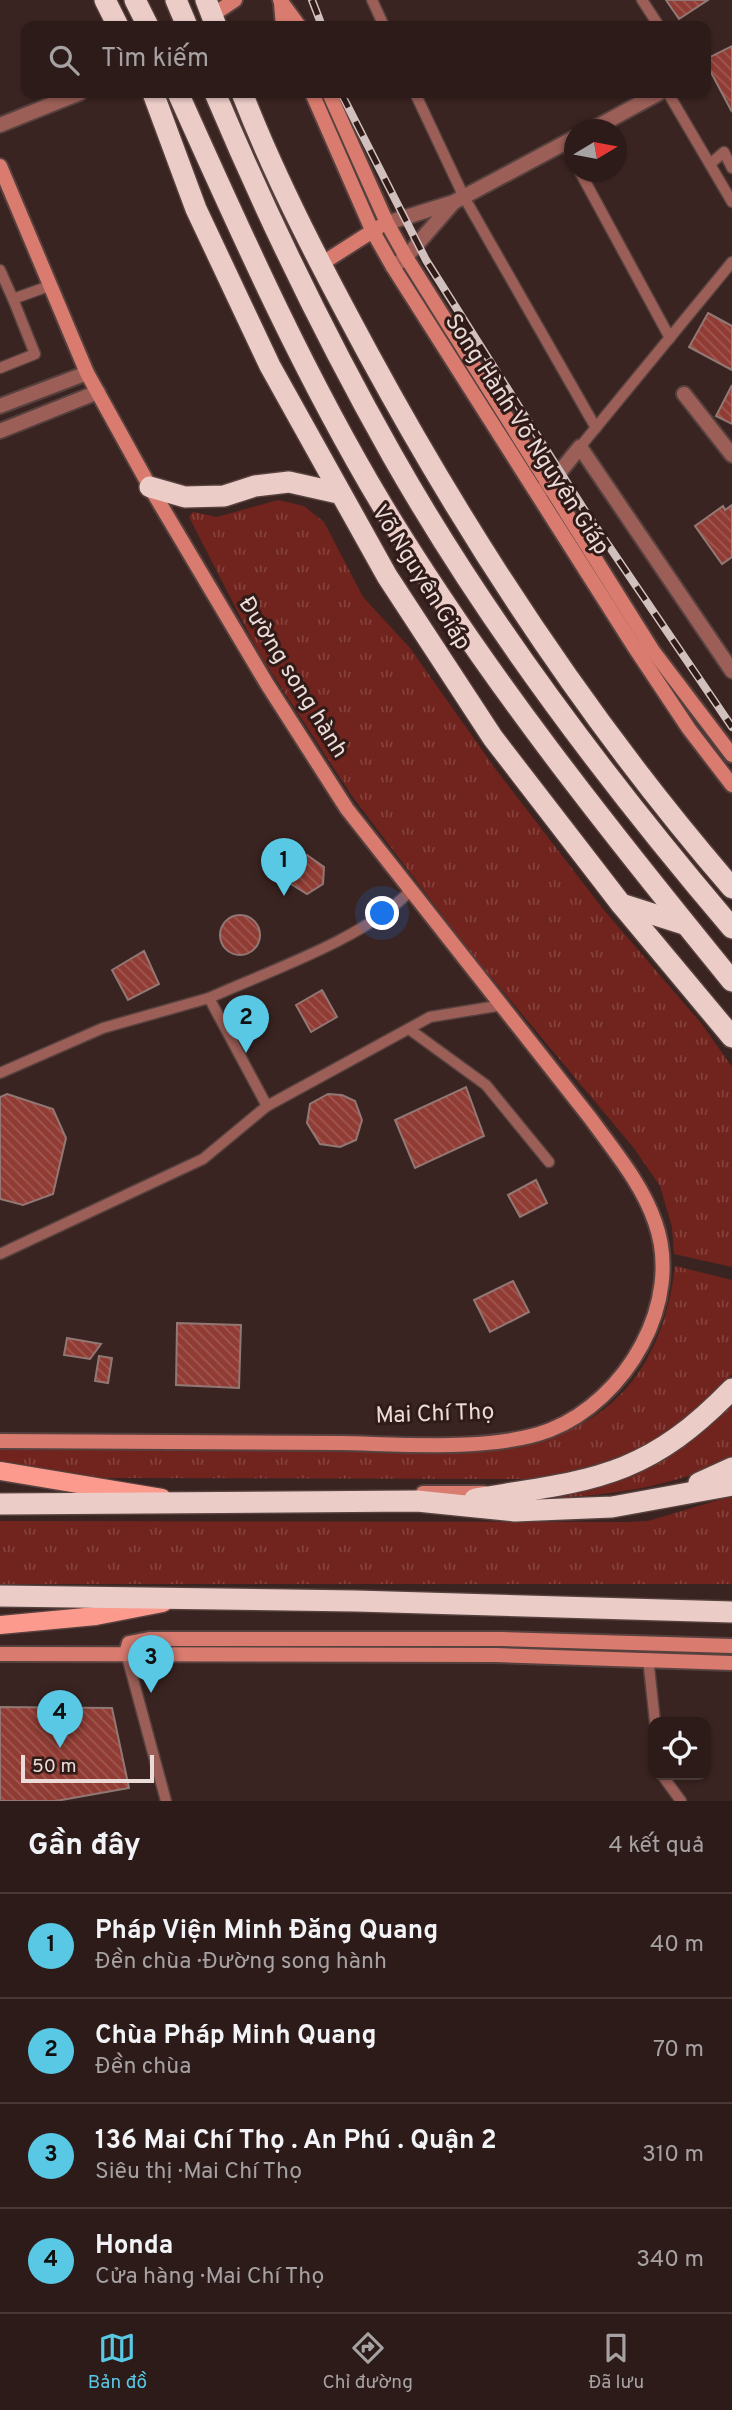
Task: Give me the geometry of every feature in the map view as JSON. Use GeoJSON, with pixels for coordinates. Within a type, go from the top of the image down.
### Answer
{"type":"FeatureCollection","features":[{"type":"Feature","properties":{"kind":"highway"},"geometry":{"type":"LineString","coordinates":[[104,0],[115,21]]}},
{"type":"Feature","properties":{"kind":"highway"},"geometry":{"type":"LineString","coordinates":[[135,0],[146,21]]}},
{"type":"Feature","properties":{"kind":"highway"},"geometry":{"type":"LineString","coordinates":[[176,0],[185,21]]}},
{"type":"Feature","properties":{"kind":"highway","name":"Võ Nguyên Giáp"},"geometry":{"type":"LineString","coordinates":[[155,98],[196,209],[270,366],[338,493],[425,638],[486,727],[621,904],[732,1037]]}},
{"type":"Feature","properties":{"kind":"highway","name":"Võ Nguyên Giáp"},"geometry":{"type":"LineString","coordinates":[[180,98],[302,363],[382,505],[482,659],[684,924],[732,981]]}},
{"type":"Feature","properties":{"kind":"highway","name":"Võ Nguyên Giáp"},"geometry":{"type":"LineString","coordinates":[[217,98],[323,323],[393,456],[477,590],[564,717],[676,862],[732,928]]}},
{"type":"Feature","properties":{"kind":"highway"},"geometry":{"type":"LineString","coordinates":[[245,162],[246,101]]}},
{"type":"Feature","properties":{"kind":"highway"},"geometry":{"type":"LineString","coordinates":[[246,101],[321,264],[396,405],[463,518],[581,692],[646,781],[732,888]]}},
{"type":"Feature","properties":{"kind":"highway"},"geometry":{"type":"LineString","coordinates":[[150,487],[186,497],[224,496],[255,486],[289,482],[338,493]]}},
{"type":"Feature","properties":{"kind":"highway"},"geometry":{"type":"LineString","coordinates":[[621,904],[684,924]]}},
{"type":"Feature","properties":{"kind":"highway"},"geometry":{"type":"LineString","coordinates":[[444,1504],[545,1489],[604,1476],[659,1452],[699,1423],[732,1389]]}},
{"type":"Feature","properties":{"kind":"highway"},"geometry":{"type":"LineString","coordinates":[[662,1500],[732,1468]]}},
{"type":"Feature","properties":{"kind":"highway"},"geometry":{"type":"LineString","coordinates":[[0,1504],[417,1502],[515,1511],[612,1507],[662,1500],[732,1485]]}},
{"type":"Feature","properties":{"kind":"highway"},"geometry":{"type":"LineString","coordinates":[[0,1596],[728,1610]]}},
{"type":"Feature","properties":{"kind":"main road"},"geometry":{"type":"LineString","coordinates":[[211,14],[235,0]]}},
{"type":"Feature","properties":{"kind":"main road"},"geometry":{"type":"LineString","coordinates":[[281,1],[283,21]]}},
{"type":"Feature","properties":{"kind":"main road"},"geometry":{"type":"LineString","coordinates":[[281,1],[295,21]]}},
{"type":"Feature","properties":{"kind":"main road","name":"Song Hành Võ Nguyên Giáp"},"geometry":{"type":"LineString","coordinates":[[314,98],[372,230],[393,267],[689,729],[732,785]]}},
{"type":"Feature","properties":{"kind":"main road","name":"Song Hành Võ Nguyên Giáp"},"geometry":{"type":"LineString","coordinates":[[331,98],[387,223],[406,257],[653,650],[732,755]]}},
{"type":"Feature","properties":{"kind":"main road","name":"Đường song hành"},"geometry":{"type":"LineString","coordinates":[[0,166],[87,373],[150,487],[267,684],[332,787],[624,1165]]}},
{"type":"Feature","properties":{"kind":"main road"},"geometry":{"type":"LineString","coordinates":[[321,264],[387,223]]}},
{"type":"Feature","properties":{"kind":"main road","name":"Mai Chí Thọ"},"geometry":{"type":"LineString","coordinates":[[0,1441],[440,1444],[515,1439],[549,1430],[580,1415],[603,1398],[641,1347],[654,1313],[662,1278],[662,1250],[656,1223],[643,1195],[624,1165]]}},
{"type":"Feature","properties":{"kind":"main road"},"geometry":{"type":"LineString","coordinates":[[0,1471],[144,1493],[191,1505]]}},
{"type":"Feature","properties":{"kind":"main road"},"geometry":{"type":"LineString","coordinates":[[144,1493],[510,1493]]}},
{"type":"Feature","properties":{"kind":"main road"},"geometry":{"type":"LineString","coordinates":[[0,1625],[96,1616],[190,1598]]}},
{"type":"Feature","properties":{"kind":"main road"},"geometry":{"type":"LineString","coordinates":[[126,1653],[129,1643],[149,1639],[501,1639],[732,1646]]}},
{"type":"Feature","properties":{"kind":"main road"},"geometry":{"type":"LineString","coordinates":[[0,1654],[648,1658],[732,1664]]}},
{"type":"Feature","properties":{"kind":"street"},"geometry":{"type":"LineString","coordinates":[[0,125],[68,98]]}},
{"type":"Feature","properties":{"kind":"street"},"geometry":{"type":"LineString","coordinates":[[611,119],[650,98]]}},
{"type":"Feature","properties":{"kind":"street"},"geometry":{"type":"LineString","coordinates":[[387,223],[459,200],[564,144]]}},
{"type":"Feature","properties":{"kind":"street"},"geometry":{"type":"LineString","coordinates":[[393,267],[406,257],[459,200]]}},
{"type":"Feature","properties":{"kind":"street"},"geometry":{"type":"LineString","coordinates":[[0,405],[87,373]]}},
{"type":"Feature","properties":{"kind":"street"},"geometry":{"type":"LineString","coordinates":[[0,431],[98,393]]}},
{"type":"Feature","properties":{"kind":"street"},"geometry":{"type":"LineString","coordinates":[[684,394],[732,455]]}},
{"type":"Feature","properties":{"kind":"street"},"geometry":{"type":"LineString","coordinates":[[537,493],[550,484],[580,447],[732,671]]}},
{"type":"Feature","properties":{"kind":"lane"},"geometry":{"type":"LineString","coordinates":[[372,0],[382,21]]}},
{"type":"Feature","properties":{"kind":"lane"},"geometry":{"type":"LineString","coordinates":[[642,0],[656,21]]}},
{"type":"Feature","properties":{"kind":"lane"},"geometry":{"type":"LineString","coordinates":[[417,98],[459,200],[596,428]]}},
{"type":"Feature","properties":{"kind":"lane"},"geometry":{"type":"LineString","coordinates":[[671,98],[732,202]]}},
{"type":"Feature","properties":{"kind":"lane"},"geometry":{"type":"LineString","coordinates":[[710,164],[724,152],[732,168]]}},
{"type":"Feature","properties":{"kind":"lane"},"geometry":{"type":"LineString","coordinates":[[585,182],[670,338]]}},
{"type":"Feature","properties":{"kind":"lane"},"geometry":{"type":"LineString","coordinates":[[580,447],[732,262]]}},
{"type":"Feature","properties":{"kind":"lane"},"geometry":{"type":"LineString","coordinates":[[0,270],[36,354],[0,368]]}},
{"type":"Feature","properties":{"kind":"lane"},"geometry":{"type":"LineString","coordinates":[[13,299],[49,286]]}},
{"type":"Feature","properties":{"kind":"lane"},"geometry":{"type":"LineString","coordinates":[[0,1073],[103,1027],[209,998],[360,929],[394,908],[410,891]]}},
{"type":"Feature","properties":{"kind":"lane"},"geometry":{"type":"LineString","coordinates":[[209,998],[267,1106]]}},
{"type":"Feature","properties":{"kind":"lane"},"geometry":{"type":"LineString","coordinates":[[0,1254],[203,1160],[267,1106],[430,1017],[503,1005]]}},
{"type":"Feature","properties":{"kind":"lane"},"geometry":{"type":"LineString","coordinates":[[410,1029],[486,1085],[550,1162]]}},
{"type":"Feature","properties":{"kind":"lane"},"geometry":{"type":"LineString","coordinates":[[126,1653],[166,1801]]}},
{"type":"Feature","properties":{"kind":"lane"},"geometry":{"type":"LineString","coordinates":[[648,1658],[654,1717]]}},
{"type":"Feature","properties":{"kind":"lane"},"geometry":{"type":"LineString","coordinates":[[666,1780],[681,1801]]}},
{"type":"Feature","properties":{"kind":"green space"},"geometry":{"type":"Polygon","coordinates":[[[278,500],[304,506],[324,522],[363,597],[410,648],[494,767],[603,909],[701,1023],[732,1067],[732,1267],[674,1254],[672,1227],[660,1186],[633,1147],[470,952],[352,796],[260,655],[189,517],[193,512],[217,517],[278,500]]]}},
{"type":"Feature","properties":{"kind":"green space"},"geometry":{"type":"Polygon","coordinates":[[[675,1266],[732,1280],[732,1374],[703,1406],[669,1433],[630,1455],[590,1469],[526,1479],[104,1478],[0,1463],[0,1448],[498,1448],[536,1441],[570,1430],[598,1413],[622,1393],[642,1367],[657,1338],[668,1304],[675,1266]]]}},
{"type":"Feature","properties":{"kind":"green space"},"geometry":{"type":"Polygon","coordinates":[[[732,1403],[732,1459],[688,1476],[646,1487],[556,1498],[629,1475],[652,1464],[694,1439],[732,1403]]]}},
{"type":"Feature","properties":{"kind":"green space"},"geometry":{"type":"Polygon","coordinates":[[[732,1496],[732,1584],[0,1584],[0,1521],[626,1522],[648,1521],[732,1496]]]}},
{"type":"Feature","properties":{"kind":"building"},"geometry":{"type":"Polygon","coordinates":[[[666,0],[708,0],[679,19],[666,0]]]}},
{"type":"Feature","properties":{"kind":"building"},"geometry":{"type":"Polygon","coordinates":[[[732,46],[732,112],[711,72],[711,56],[732,46]]]}},
{"type":"Feature","properties":{"kind":"building"},"geometry":{"type":"Polygon","coordinates":[[[708,313],[732,326],[732,370],[689,347],[708,313]]]}},
{"type":"Feature","properties":{"kind":"building"},"geometry":{"type":"Polygon","coordinates":[[[732,385],[732,424],[716,416],[732,385]]]}},
{"type":"Feature","properties":{"kind":"building"},"geometry":{"type":"Polygon","coordinates":[[[732,505],[732,557],[722,564],[695,526],[723,506],[725,510],[732,505]]]}},
{"type":"Feature","properties":{"kind":"building"},"geometry":{"type":"Polygon","coordinates":[[[307,855],[324,867],[323,884],[307,894],[291,884],[290,863],[307,855]]]}},
{"type":"Feature","properties":{"kind":"building"},"geometry":{"type":"Polygon","coordinates":[[[240,915],[248,916],[254,921],[259,927],[259,943],[254,949],[248,954],[240,955],[232,954],[226,949],[221,943],[220,935],[221,927],[226,921],[232,916],[240,915]]]}},
{"type":"Feature","properties":{"kind":"building"},"geometry":{"type":"Polygon","coordinates":[[[144,951],[159,984],[128,1000],[112,970],[144,951]]]}},
{"type":"Feature","properties":{"kind":"building"},"geometry":{"type":"Polygon","coordinates":[[[322,990],[337,1017],[311,1032],[296,1005],[322,990]]]}},
{"type":"Feature","properties":{"kind":"building"},"geometry":{"type":"Polygon","coordinates":[[[466,1087],[484,1136],[415,1168],[395,1120],[466,1087]]]}},
{"type":"Feature","properties":{"kind":"building"},"geometry":{"type":"Polygon","coordinates":[[[7,1094],[53,1109],[66,1138],[53,1194],[23,1205],[0,1199],[0,1097],[7,1094]]]}},
{"type":"Feature","properties":{"kind":"building"},"geometry":{"type":"Polygon","coordinates":[[[328,1094],[342,1095],[355,1101],[362,1120],[356,1140],[340,1147],[320,1144],[307,1123],[310,1104],[328,1094]]]}},
{"type":"Feature","properties":{"kind":"building"},"geometry":{"type":"Polygon","coordinates":[[[536,1180],[547,1203],[520,1217],[508,1195],[536,1180]]]}},
{"type":"Feature","properties":{"kind":"building"},"geometry":{"type":"Polygon","coordinates":[[[513,1281],[529,1312],[490,1332],[474,1300],[513,1281]]]}},
{"type":"Feature","properties":{"kind":"building"},"geometry":{"type":"Polygon","coordinates":[[[177,1323],[241,1325],[239,1388],[176,1385],[177,1323]]]}},
{"type":"Feature","properties":{"kind":"building"},"geometry":{"type":"Polygon","coordinates":[[[67,1338],[101,1344],[90,1359],[64,1355],[67,1338]]]}},
{"type":"Feature","properties":{"kind":"building"},"geometry":{"type":"Polygon","coordinates":[[[99,1356],[112,1358],[108,1383],[95,1381],[99,1356]]]}},
{"type":"Feature","properties":{"kind":"building"},"geometry":{"type":"Polygon","coordinates":[[[0,1707],[112,1708],[129,1788],[56,1801],[0,1801],[0,1707]]]}},
{"type":"Feature","properties":{"kind":"railway"},"geometry":{"type":"LineString","coordinates":[[312,0],[320,21]]}},
{"type":"Feature","properties":{"kind":"railway"},"geometry":{"type":"LineString","coordinates":[[344,98],[426,260],[583,508],[732,727]]}},
{"type":"Feature","properties":{"kind":"place","name":"Pháp Viện Minh Đăng Quang"},"geometry":{"type":"Point","coordinates":[284,896]}},
{"type":"Feature","properties":{"kind":"place","name":"Chùa Pháp Minh Quang"},"geometry":{"type":"Point","coordinates":[246,1053]}},
{"type":"Feature","properties":{"kind":"place","name":"136 Mai Chí Thọ . An Phú . Quận 2"},"geometry":{"type":"Point","coordinates":[151,1693]}},
{"type":"Feature","properties":{"kind":"place","name":"Honda"},"geometry":{"type":"Point","coordinates":[60,1748]}}]}
